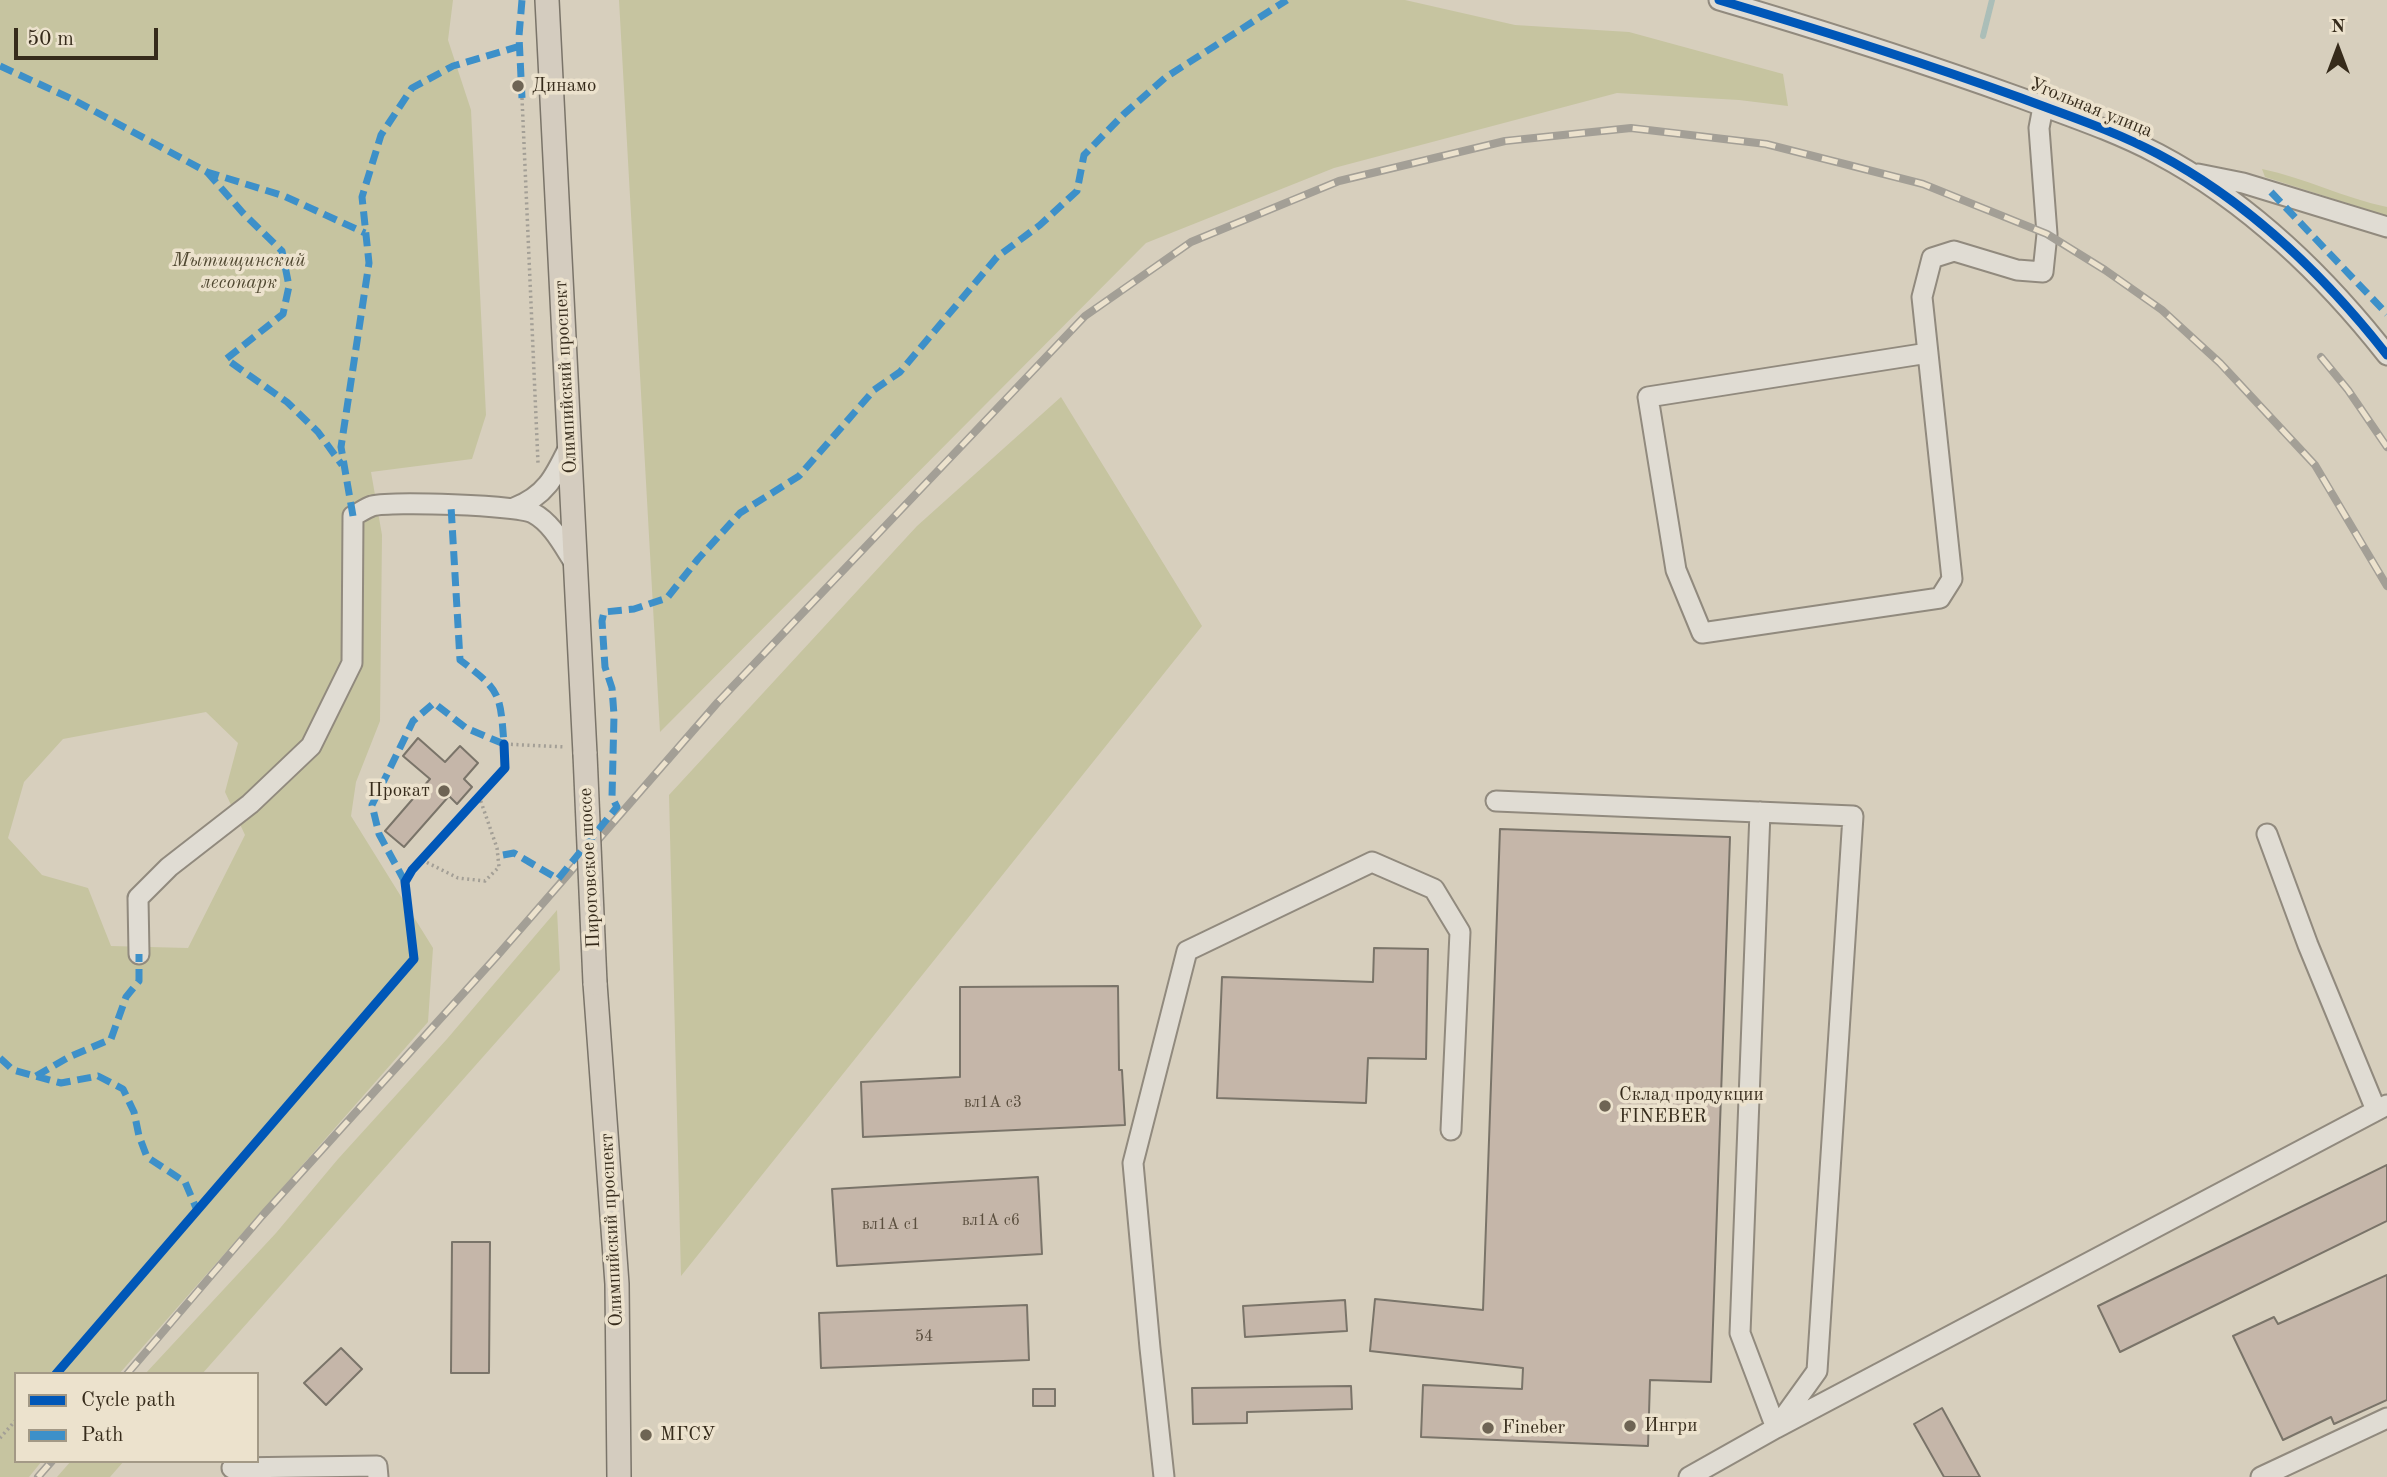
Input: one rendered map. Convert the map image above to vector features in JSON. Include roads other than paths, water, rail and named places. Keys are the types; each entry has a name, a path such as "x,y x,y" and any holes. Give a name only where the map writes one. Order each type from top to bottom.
{"main road":[{"name":"Олимпийский проспект","path":"547,0 574,562 575,755"},
{"name":"Пироговское шоссе","path":"575,755 595,983"},
{"name":"Олимпийский проспект","path":"595,983 617,1284 619,1477"}],"street":[{"name":"Угольная улица","path":"1719,0 1815,28 2043,107 2157,153 2238,206 2273,234 2330,288 2387,355"},
{"path":"1928,353 1648,397 1676,570 1702,633 1940,598 1952,579 1928,353 1922,297 1932,258 1954,251 2017,271 2043,272 2047,234 2039,128 2043,107"},
{"path":"2190,173 2243,183 2387,227"},
{"path":"514,508 530,502 547,486 569,446"},
{"path":"139,954 138,898 169,867 250,804 311,746 352,663 353,516 373,506 410,503 514,508 532,512 546,522 574,562"},
{"path":"1496,801 1853,816 1817,1371 1776,1429"},
{"path":"1760,812 1740,1333 1776,1429"},
{"path":"1689,1477 2381,1108 2308,945 2267,834"},
{"path":"1164,1477 1133,1163 1187,951 1371,862 1434,890 1460,932 1451,1130"},
{"path":"2261,1477 2387,1418"},
{"path":"232,1468 377,1466 378,1477"}],"waterway":[{"path":"1983,36 1992,0"}],"railway":[{"path":"129,1372 262,1216 497,956 718,702 1085,316 1191,242 1339,181 1505,141 1631,128 1766,144 1923,184 2047,234 2162,310 2220,363 2315,465 2387,586"},
{"path":"2321,357 2348,390 2387,447"},
{"path":"38,1477 50,1463"}],"place":[{"name":"Динамо","path":"518,86"},
{"name":"Прокат","path":"444,791"},
{"name":"Склад продукции FINEBER","path":"1605,1106"},
{"name":"Ингри","path":"1630,1426"},
{"name":"Fineber","path":"1488,1428"},
{"name":"МГСУ","path":"646,1435"}],"park label":[{"name":"Мытищинский лесопарк","path":"239,272"}]}
